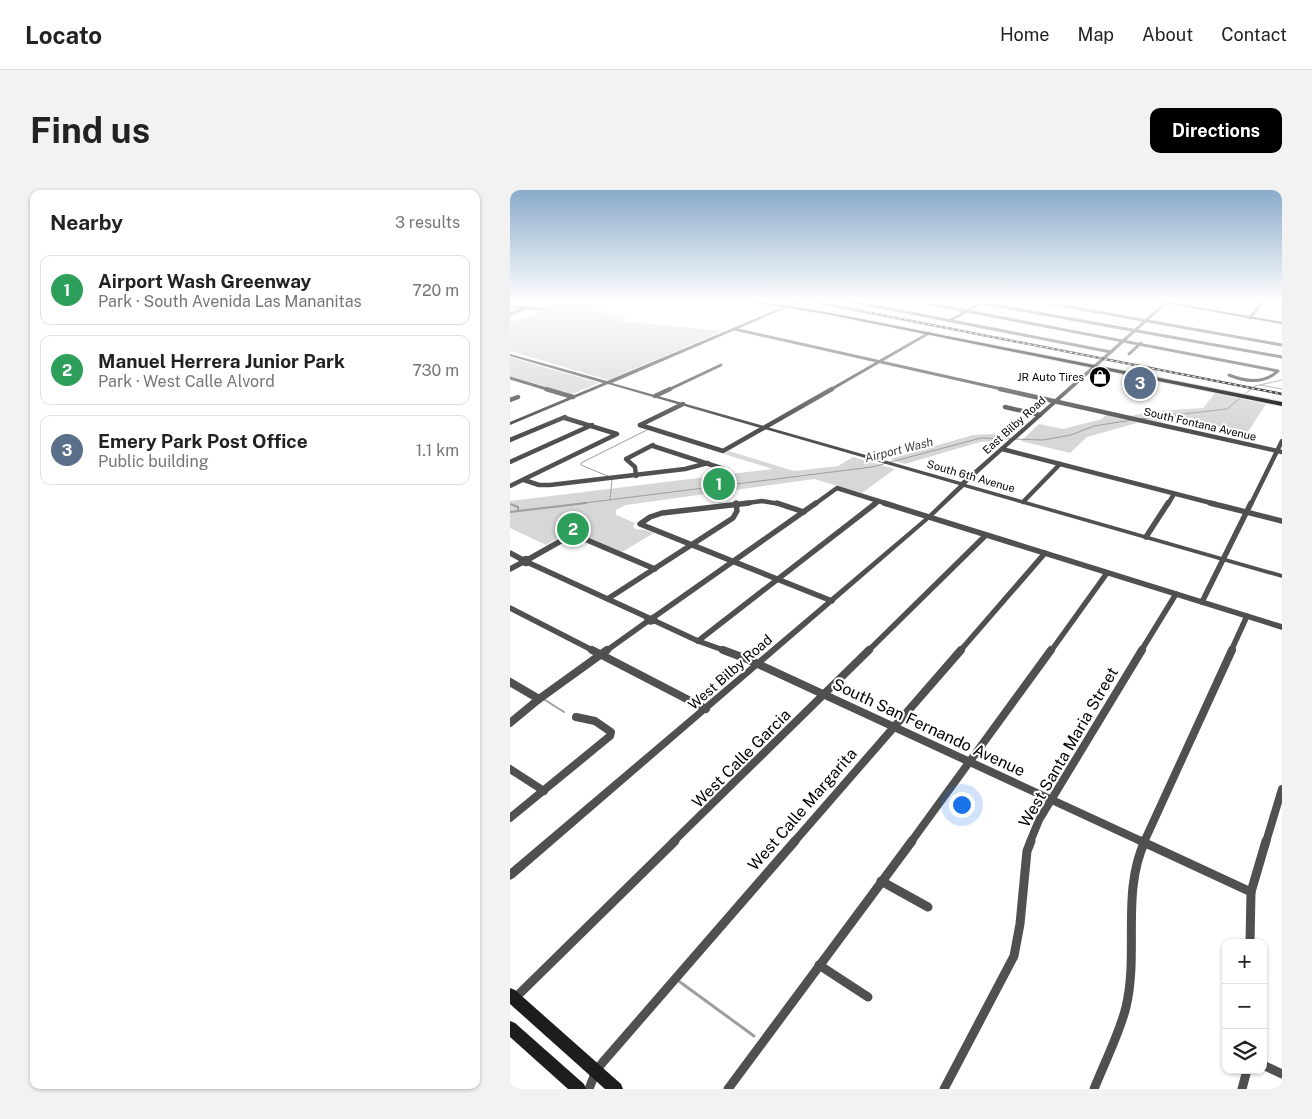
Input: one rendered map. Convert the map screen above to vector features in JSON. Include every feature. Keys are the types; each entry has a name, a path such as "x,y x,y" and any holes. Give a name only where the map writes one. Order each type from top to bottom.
{"main road":[{"path":"979,343 1282,404"},
{"path":"512,997 616,1089"},
{"path":"510,1028 579,1089"}],"street":[{"path":"510,424 701,343"},
{"name":"South Fontana Avenue","path":"796,343 1280,451"},
{"path":"683,404 640,425 723,451 913,343"},
{"path":"1064,343 1111,352"},
{"name":"East Bilby Road","path":"963,484 1121,343"},
{"path":"1136,343 1278,371 1272,377 1254,381 1229,375"},
{"path":"1203,343 1282,357"},
{"path":"1129,354 1140,344"},
{"name":"South 6th Avenue","path":"510,355 1282,576"},
{"path":"655,396 721,365"},
{"path":"510,378 573,397"},
{"path":"510,394 514,398"},
{"path":"1005,407 1040,415"},
{"path":"510,440 565,418 592,425 617,435 510,486"},
{"path":"510,462 592,425"},
{"path":"1202,602 1246,512 1280,451 1282,441"},
{"path":"636,476 635,467 625,459 653,446 724,469"},
{"path":"1002,449 1282,521"},
{"path":"524,480 550,486 700,467 708,463"},
{"path":"1023,502 1060,464"},
{"name":"West Bilby Road","path":"510,875 832,601 929,517 963,484"},
{"path":"510,723 539,699 837,488 1282,627"},
{"path":"1146,537 1174,494"},
{"path":"804,512 768,500 662,513 650,517 640,525 832,601"},
{"path":"698,641 878,501"},
{"path":"609,598 733,518 737,511 736,503"},
{"path":"510,569 572,535 655,568"},
{"name":"West Calle Garcia","path":"512,997 824,695 986,535"},
{"name":"South San Fernando Avenue","path":"510,553 698,641 758,664 1251,892"},
{"name":"West Calle Margarita","path":"589,1089 596,1071 1045,553"},
{"path":"728,1089 970,763 1108,573"},
{"name":"West Santa Maria Street","path":"944,1089 1014,956 1020,924 1027,851 1039,820 1176,594"},
{"path":"510,608 706,709"},
{"path":"1094,1089 1126,1007 1130,971 1135,870 1143,843 1247,616"},
{"path":"510,682 539,699"},
{"path":"510,818 613,733 589,718 576,718"},
{"path":"510,769 544,790"},
{"path":"1250,939 1251,892 1282,790"},
{"path":"881,881 928,907"},
{"path":"819,965 868,998"},
{"path":"1267,1067 1282,1074"},
{"path":"1242,1089 1246,1074"}],"shaded area":[{"path":"510,343 695,343 608,380 510,351"},
{"path":"510,357 599,383 572,394 510,376"},
{"path":"1215,393 1266,404 1247,433 1178,417 1164,419 1161,422 1129,416 1157,411 1203,408"},
{"path":"1106,415 1140,422 1087,437 1070,453 1021,441 1039,424 1063,429 1102,419"},
{"path":"1011,433 1001,441 980,442 905,464 890,459 973,435"},
{"path":"729,451 794,471 838,466 853,457 895,469 862,493 814,479 626,505 616,510 616,515 635,523 633,526 635,529 654,533 622,552 583,535 579,531 566,533 546,545 510,528 510,501 773,469 724,454"}],"waterway":[{"name":"Airport Wash","path":"1139,419 1227,409 1255,386 1282,380"},
{"path":"1260,385 1282,389"},
{"name":"Airport Wash","path":"610,500 872,467 981,438 1043,440 1071,435 1094,426 1132,420"},
{"path":"610,477 581,465 581,463 647,430"},
{"path":"610,500 612,480"},
{"name":"Airport Wash","path":"576,504 610,500"},
{"name":"Airport Wash","path":"510,512 586,503"},
{"path":"510,504 518,507 518,511"},
{"path":"545,700 564,712"},
{"path":"680,982 754,1036"}],"railway":[{"path":"1023,343 1282,394"}],"place":[{"name":"JR Auto Tires","path":"1100,377"},
{"name":"Emery Park Post Office","path":"1140,383"},
{"name":"Airport Wash Greenway","path":"719,484"},
{"name":"Manuel Herrera Junior Park","path":"573,529"}]}
